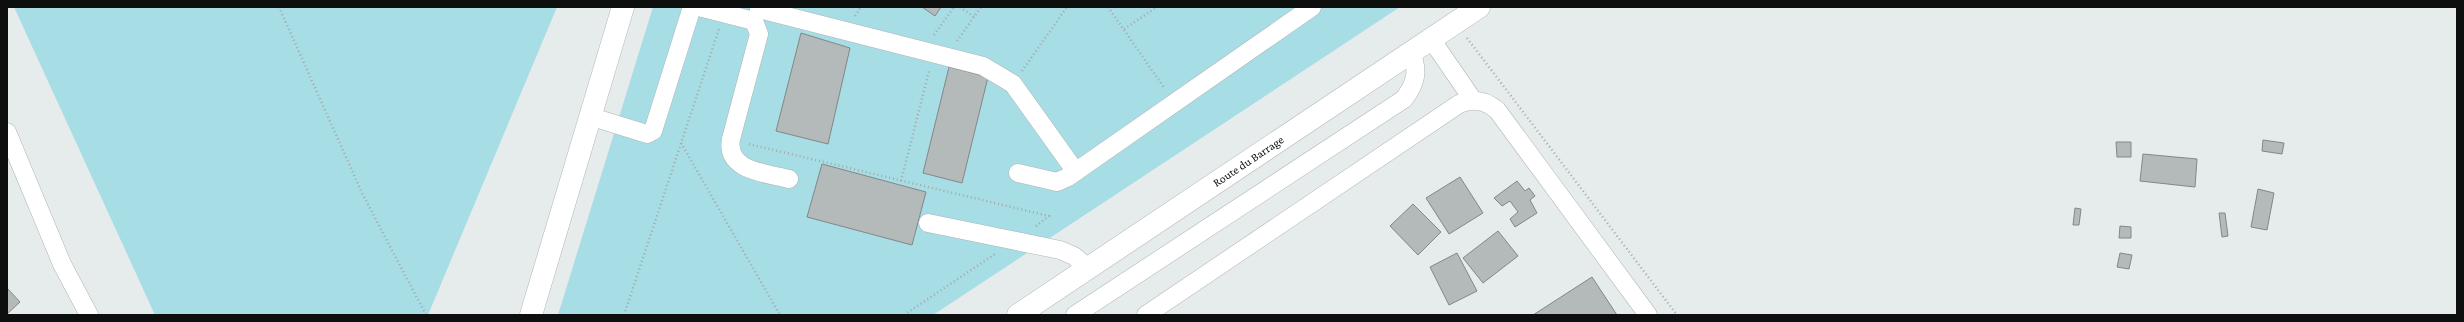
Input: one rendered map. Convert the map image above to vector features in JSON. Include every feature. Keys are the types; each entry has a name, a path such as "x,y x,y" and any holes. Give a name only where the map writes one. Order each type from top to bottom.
{"main road":[{"path":"530,315 623,7"},
{"name":"Route du Barrage","path":"1018,315 1479,7"}],"street":[{"path":"589,116 647,134 653,131 692,7"},
{"path":"699,7 754,21 759,29 731,139 732,156 746,168 789,179"},
{"path":"760,7 759,9 983,66 1013,84 1076,172"},
{"path":"1018,173 1057,182 1076,172 1312,7"},
{"path":"1431,39 1473,100"},
{"path":"1075,315 1404,99 1413,87 1416,75 1416,62 1411,52"},
{"path":"1146,315 1459,104 1473,100 1486,103 1497,110 1648,315"},
{"path":"7,132 62,264 89,315"},
{"path":"928,223 1060,250 1074,256 1089,269"}],"path":[{"path":"279,7 362,194 426,315"},
{"path":"901,180 934,53 954,7"},
{"path":"960,7 974,17"},
{"path":"934,53 974,17 981,7"},
{"path":"1013,84 1068,7"},
{"path":"1108,7 1175,102"},
{"path":"1124,29 1157,7"},
{"path":"624,315 724,14"},
{"path":"1456,22 1677,315"},
{"path":"681,143 780,315"}],"shaded area":[{"path":"14,7 557,7 428,315 155,315"},
{"path":"653,7 1400,7 933,315 558,315"}],"building":[{"path":"922,7 941,7 935,16"},
{"path":"801,33 850,48 828,144 776,131"},
{"path":"949,67 988,77 962,183 923,173"},
{"path":"2263,140 2284,143 2282,154 2262,151"},
{"path":"2116,142 2131,142 2131,157 2117,157"},
{"path":"2143,154 2197,159 2195,187 2140,181"},
{"path":"822,164 926,192 912,245 807,217"},
{"path":"1460,177 1483,213 1449,234 1426,198"},
{"path":"1517,181 1525,191 1529,188 1535,196 1530,200 1537,213 1515,227 1510,219 1518,212 1510,201 1502,206 1494,198"},
{"path":"2258,189 2274,193 2267,230 2251,227"},
{"path":"1413,204 1441,232 1418,255 1390,226"},
{"path":"2075,208 2081,209 2079,225 2073,225"},
{"path":"2219,213 2225,213 2228,236 2222,237"},
{"path":"2120,226 2131,227 2131,238 2119,238"},
{"path":"1498,231 1518,256 1483,283 1463,258"},
{"path":"1457,253 1477,291 1449,305 1430,267"},
{"path":"2120,253 2132,255 2129,269 2117,267"},
{"path":"1592,277 1617,315 1533,315"},
{"path":"7,288 20,302 7,314"}]}
